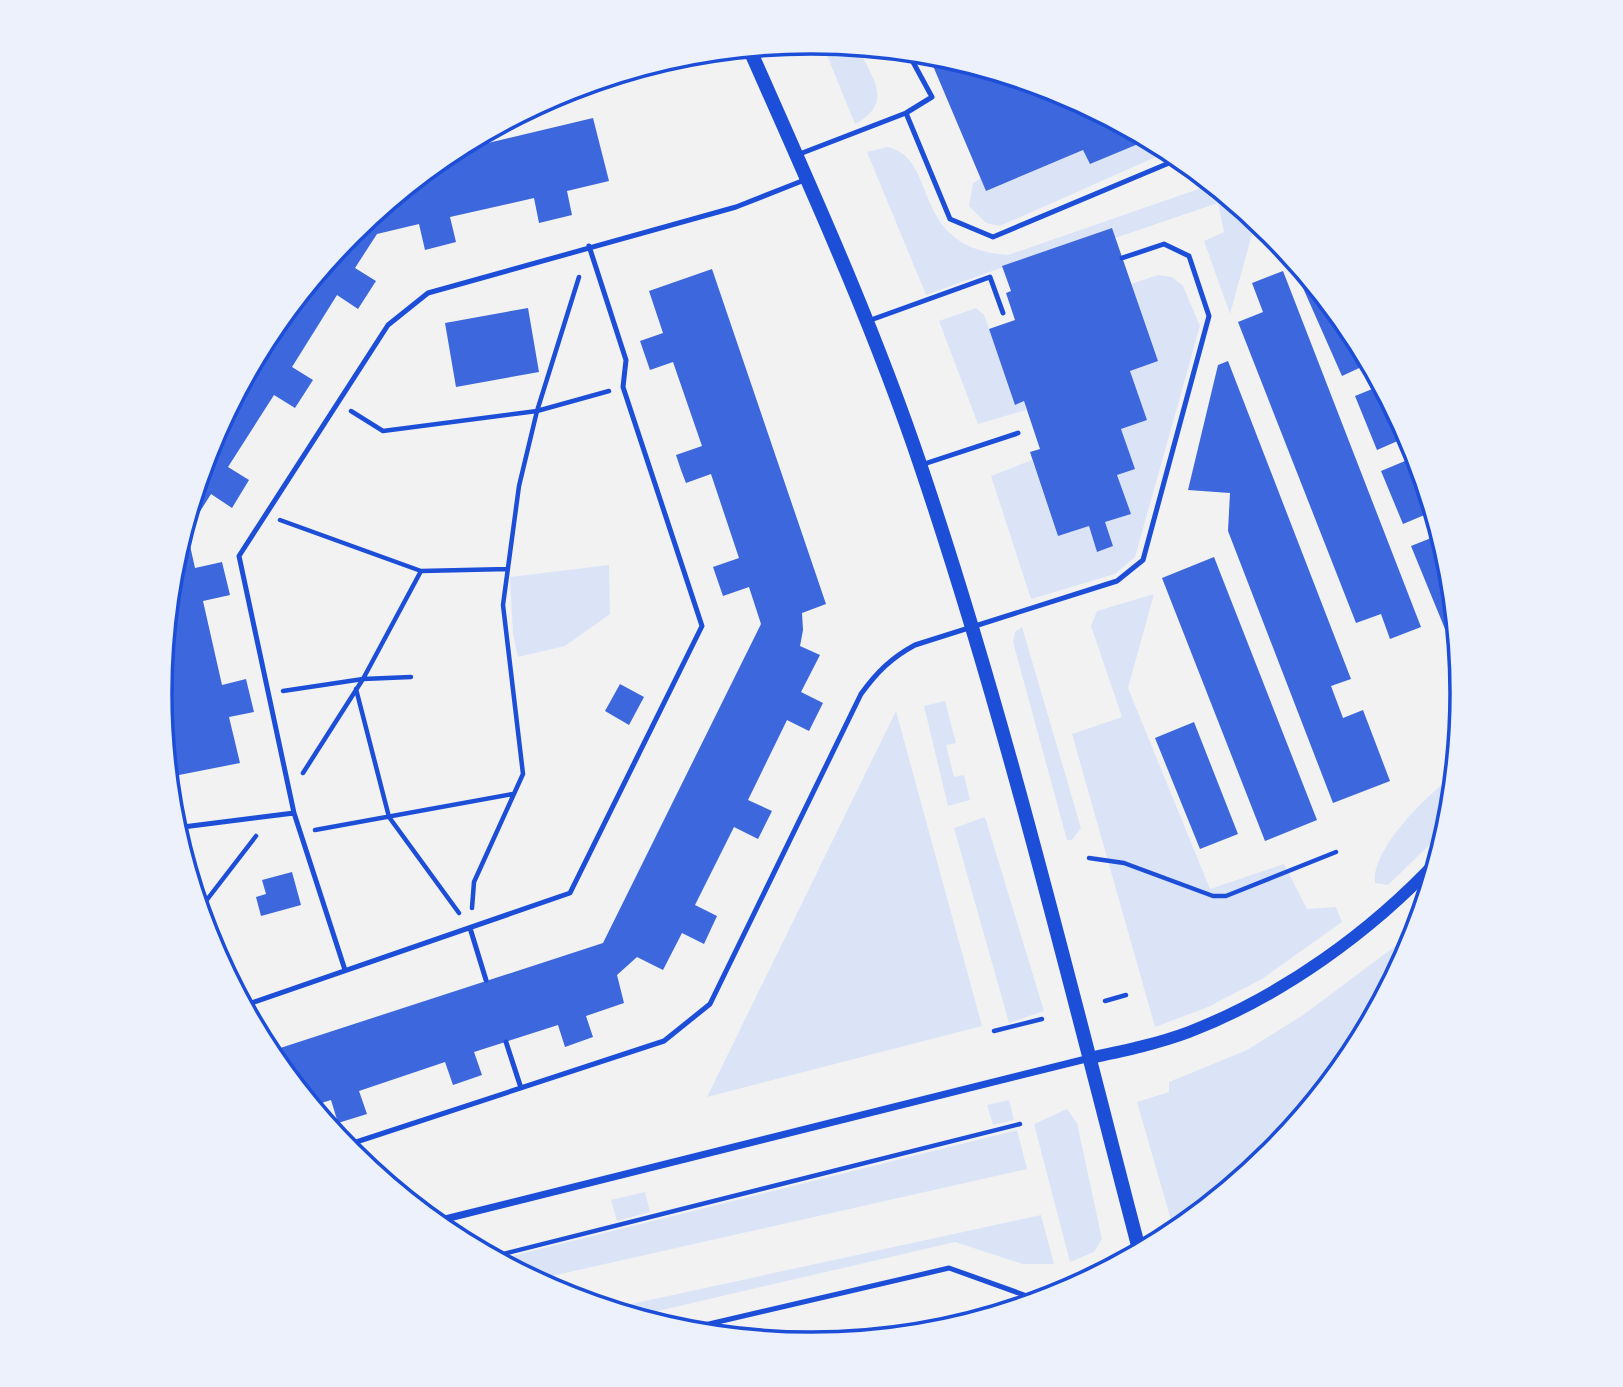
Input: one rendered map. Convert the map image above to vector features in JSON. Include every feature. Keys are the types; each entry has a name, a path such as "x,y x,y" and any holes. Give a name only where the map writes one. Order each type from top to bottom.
{"main road":[{"path":"753,58 867,321 920,465 972,626 1137,1243"}],"street":[{"path":"447,1219 1188,1032 1248,1006 1314,965 1422,882"}],"lane":[{"path":"797,155 906,113 932,97 914,63"},
{"path":"906,113 950,219 993,237 1169,163"},
{"path":"345,970 294,813 239,556 388,326 428,293 736,207 807,179"},
{"path":"356,1142 664,1041 710,1004 861,694 877,672 894,656 915,645 1118,581 1143,560 1209,316 1189,256 1164,244 1122,258"},
{"path":"252,1003 570,893 702,626 623,387 626,360 589,246"},
{"path":"867,321 990,277 1003,313"},
{"path":"920,465 1018,433"},
{"path":"187,827 294,813"},
{"path":"470,928 486,980"},
{"path":"506,1042 521,1088"},
{"path":"710,1324 949,1268 1026,1296"}],"path":[{"path":"470,928 474,882 523,774 503,605 519,486 537,411 589,246"},
{"path":"338,403 383,431 537,411 623,387"},
{"path":"266,515 421,571 508,569"},
{"path":"290,793 363,679 421,571"},
{"path":"268,693 363,679 411,677"},
{"path":"356,689 389,817 470,928"},
{"path":"300,833 514,794"},
{"path":"207,901 272,816"},
{"path":"1089,858 1124,863 1213,896 1226,896 1336,852"},
{"path":"1105,1001 1126,995"},
{"path":"994,1031 1042,1019"},
{"path":"504,1254 1020,1124"}],"shaded area":[{"path":"827,55 863,57 874,80 877,98 874,107 855,124"},
{"path":"1138,144 1158,156 1000,226 986,223 969,206 973,183 981,178 986,191 1083,150 1090,164"},
{"path":"887,147 904,155 914,168 940,221 954,237 976,249 1008,255 1203,188 1253,231 1230,314 1204,241 1224,232 1218,203 1115,238 1112,228 926,295 867,152"},
{"path":"1158,275 1172,277 1183,286 1200,326 1135,557 1115,574 1031,599 991,476 1032,460 1058,536 1089,526 1097,552 1113,546 1105,522 1130,514 1117,475 1134,468 1121,429 1147,420 1130,371 1157,361 1131,284"},
{"path":"976,308 984,315 1015,404 1024,401 1026,410 978,424 939,321"},
{"path":"609,565 610,614 565,646 518,657 513,634 510,577"},
{"path":"1154,594 1128,688 1210,889 1284,864 1307,909 1336,907 1342,922 1262,979 1208,1007 1155,1027 1072,734 1122,717 1091,626 1097,611"},
{"path":"1022,627 1081,828 1072,840 1067,840 1013,642 1015,632"},
{"path":"945,701 956,743 946,745 954,777 964,775 970,800 948,806 924,706"},
{"path":"896,711 982,1026 707,1097"},
{"path":"1444,783 1433,842 1388,885 1375,883 1376,869 1391,839"},
{"path":"985,817 1044,1011 1009,1023 954,828"},
{"path":"1400,943 1365,1013 1319,1083 1264,1146 1201,1201 1171,1222 1137,1102 1169,1092 1169,1082 1247,1050 1303,1015"},
{"path":"1009,1100 1014,1120 993,1125 987,1105"},
{"path":"1067,1109 1077,1123 1102,1239 1094,1252 1070,1262 1034,1124"},
{"path":"1017,1130 1027,1169 550,1276 510,1257"},
{"path":"645,1192 650,1212 617,1221 611,1200"},
{"path":"1041,1215 1054,1264 1023,1264 955,1242 652,1312 626,1305"}],"building":[{"path":"933,67 1017,88 1094,120 1138,144 1090,164 1083,150 986,191"},
{"path":"593,118 609,181 567,191 572,215 539,223 534,198 450,217 456,242 425,250 419,224 377,234 355,268 376,281 358,309 337,295 292,367 313,380 295,408 274,395 228,467 249,480 232,508 211,494 198,515 221,449 238,411 280,338 304,304 359,241 390,213 422,186 487,143"},
{"path":"1112,228 1158,361 1130,371 1147,420 1121,429 1135,469 1117,475 1131,514 1105,522 1113,546 1097,552 1089,526 1058,536 1030,452 1040,449 1024,401 1015,405 989,329 1015,320 1006,293 1011,291 1002,266"},
{"path":"712,269 826,604 802,613 800,646 820,655 801,692 823,703 809,731 787,720 748,800 772,811 758,839 734,827 695,905 717,916 704,944 682,933 663,970 637,957 617,975 624,1003 586,1016 593,1037 565,1047 558,1025 474,1052 482,1075 453,1085 445,1062 359,1091 367,1114 338,1123 331,1100 321,1103 280,1048 603,943 761,624 749,587 723,596 713,567 739,558 711,474 686,483 681,470 676,455 702,446 673,362 650,370 640,341 663,333 649,291"},
{"path":"1283,271 1421,627 1390,639 1381,614 1356,623 1238,322 1263,312 1252,283"},
{"path":"1300,282 1319,304 1361,367 1342,376"},
{"path":"528,308 539,372 456,387 445,323"},
{"path":"1228,361 1351,679 1331,686 1343,718 1363,710 1390,781 1333,803 1228,531 1230,493 1188,490 1218,365"},
{"path":"1373,389 1398,441 1377,450 1355,396"},
{"path":"1406,460 1425,515 1403,524 1381,471"},
{"path":"1431,538 1447,628 1445,629 1411,546"},
{"path":"190,546 195,568 222,562 230,595 203,601 222,685 246,679 254,712 229,717 240,763 178,775 172,694 174,652 178,610"},
{"path":"1214,557 1317,820 1265,841 1162,578"},
{"path":"620,684 644,697 629,725 605,711"},
{"path":"1194,722 1238,834 1200,849 1155,738"},
{"path":"292,872 301,905 261,916 256,897 266,894 262,880"}]}
